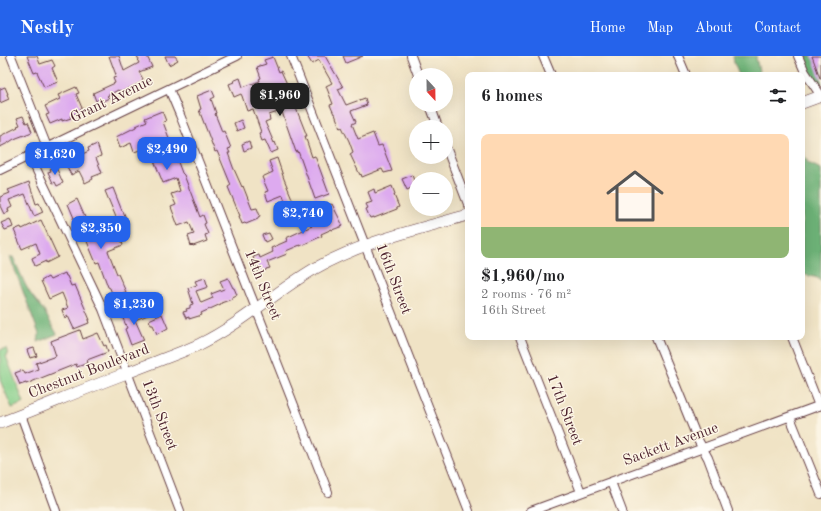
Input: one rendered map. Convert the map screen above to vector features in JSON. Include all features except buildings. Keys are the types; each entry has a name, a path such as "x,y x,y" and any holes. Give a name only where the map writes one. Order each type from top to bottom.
{"street":[{"path":"11,56 47,147"},
{"name":"Grant Avenue","path":"0,170 237,56"},
{"name":"16th Street","path":"291,56 469,511"},
{"path":"411,56 415,68"},
{"path":"544,56 550,72"},
{"path":"678,56 685,72"},
{"path":"798,56 805,72 821,96 805,102"},
{"name":"14th Street","path":"169,89 180,113 328,492"},
{"name":"13th Street","path":"30,156 102,310 180,511"},
{"path":"453,164 465,196"},
{"name":"Chestnut Boulevard","path":"0,423 127,372 163,360 200,344 236,324 290,284 314,269 365,245 465,216"},
{"name":"17th Street","path":"521,340 581,492"},
{"path":"657,340 698,440 713,470 728,511"},
{"path":"793,340 820,406"},
{"name":"Sackett Avenue","path":"531,511 820,406"},
{"path":"21,415 56,511"},
{"path":"790,417 821,494"},
{"path":"611,482 622,511"}],"green space":[{"path":"733,56 757,56 756,58 759,72 738,72"},
{"path":"802,56 814,56 821,64 821,84 819,84 809,74"},
{"path":"805,156 808,163 821,169 821,282 818,278 805,275"},
{"path":"10,257 13,257 30,293 44,311 57,334 38,342 39,334"},
{"path":"6,348 8,355 6,356 24,403 12,408 0,380 0,350"}]}
